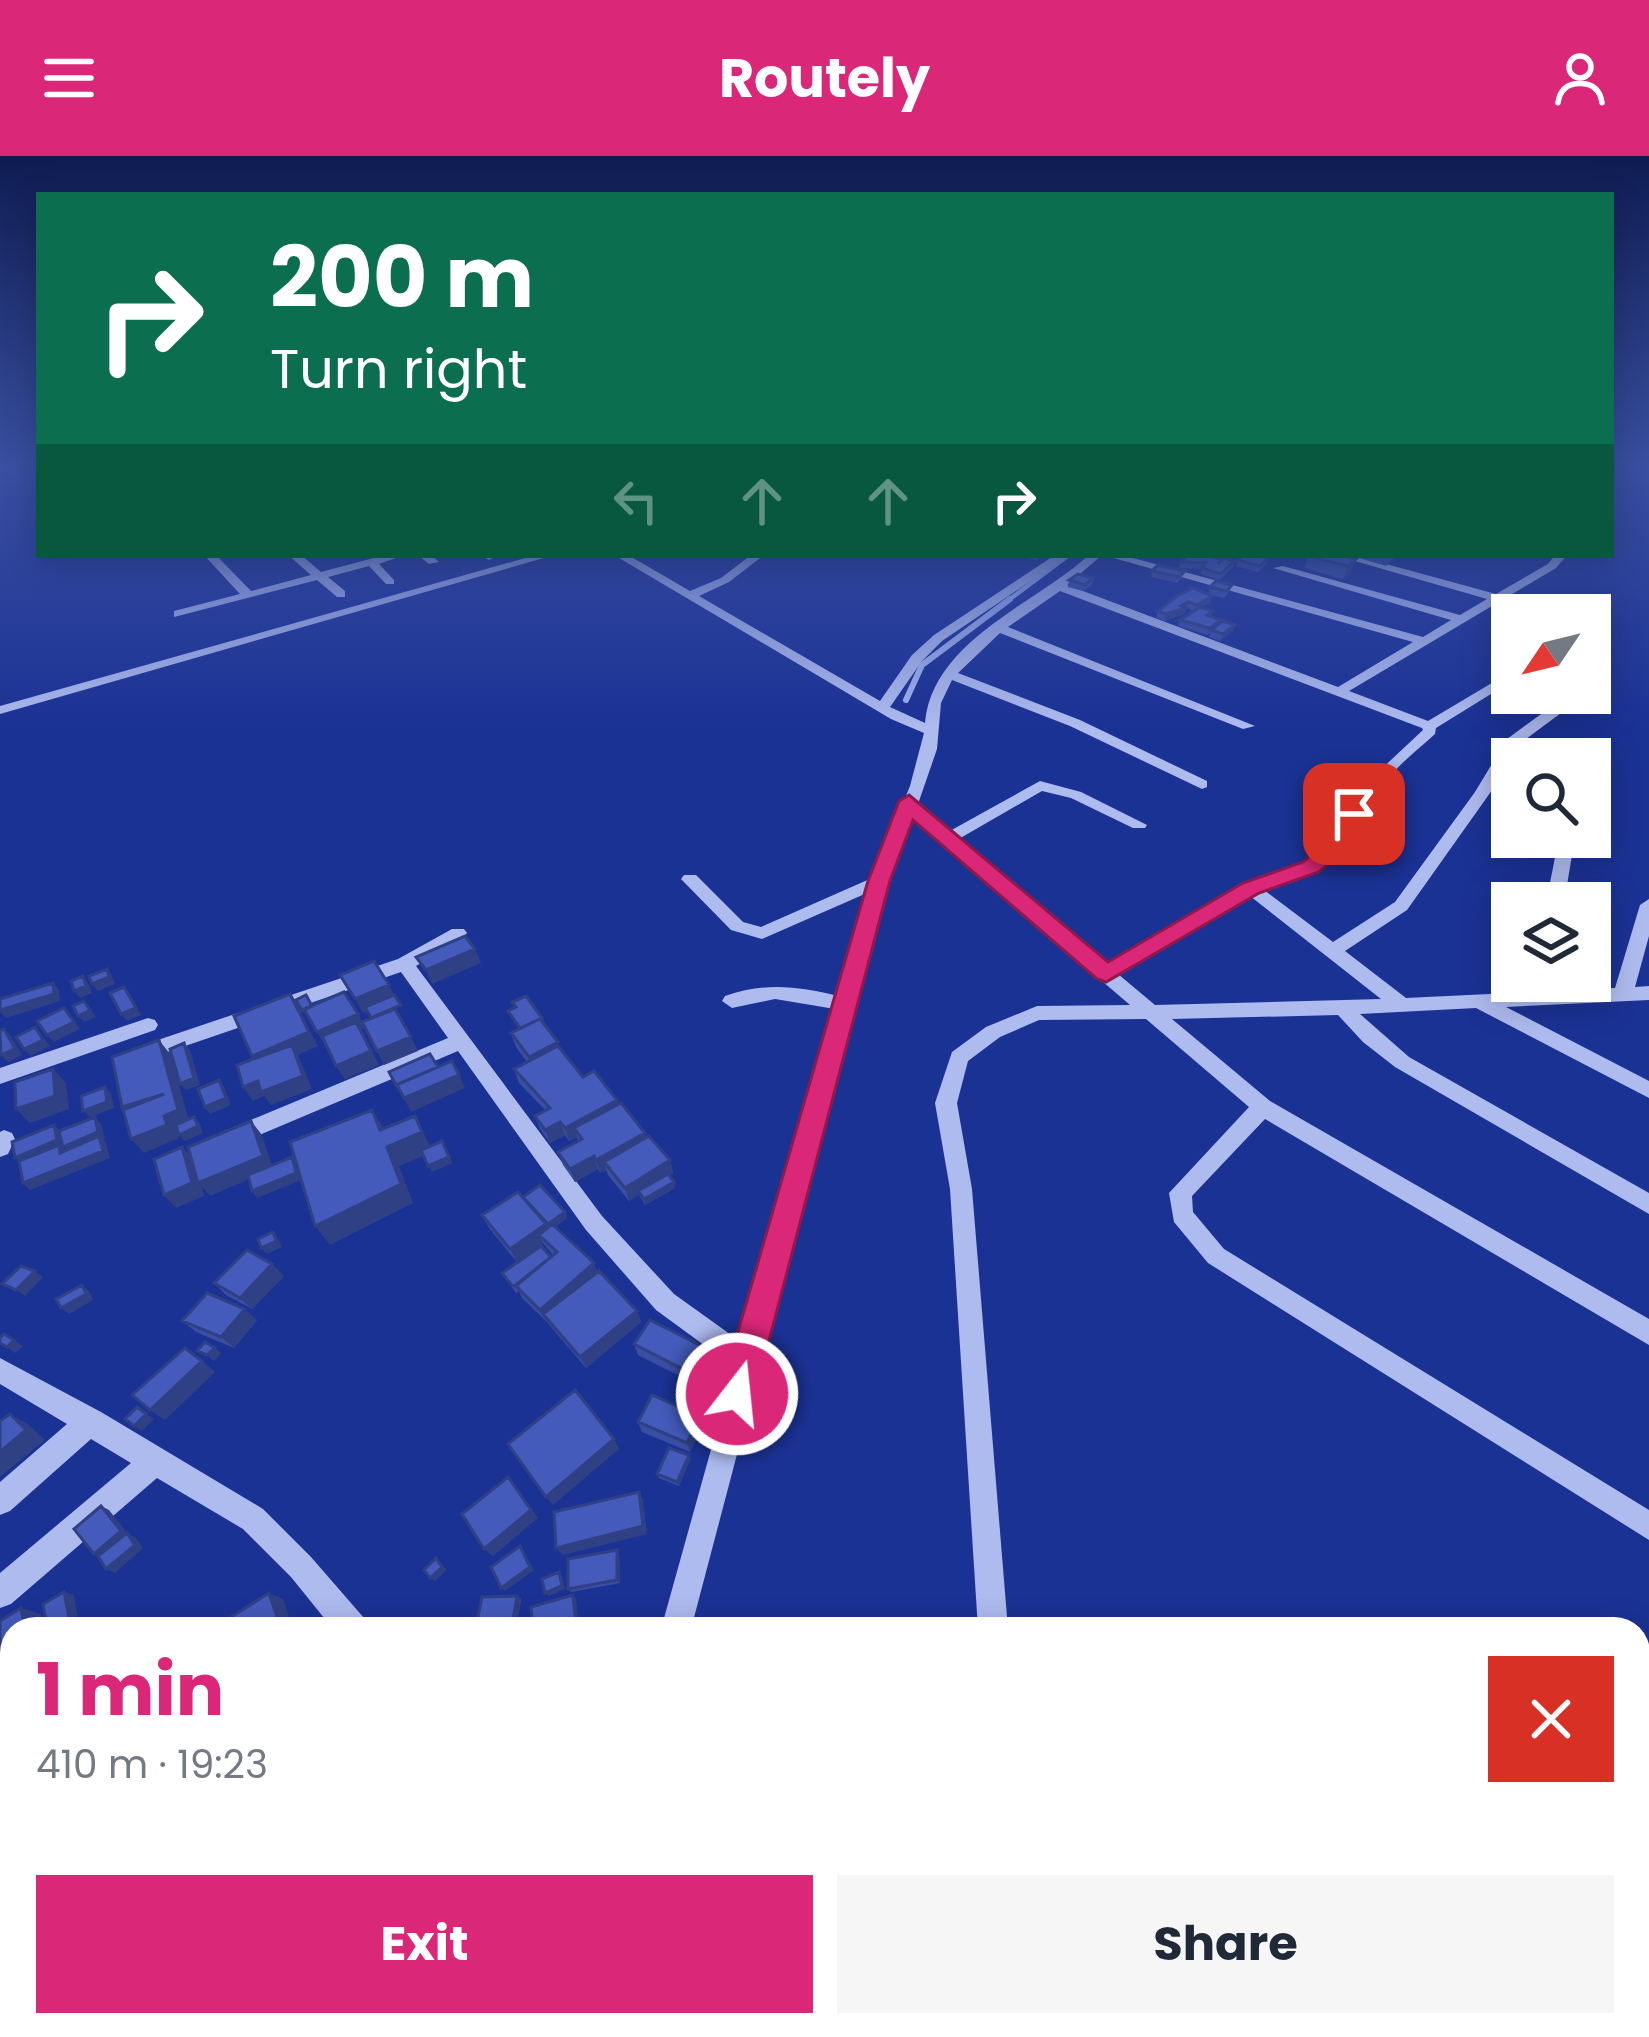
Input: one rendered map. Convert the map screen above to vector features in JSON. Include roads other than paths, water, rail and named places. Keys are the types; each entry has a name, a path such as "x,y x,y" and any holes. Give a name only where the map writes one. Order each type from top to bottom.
{"street":[{"path":"213,558 248,595"},
{"path":"298,558 341,594"},
{"path":"178,614 386,558"},
{"path":"0,710 537,558"},
{"path":"625,558 882,708 932,731"},
{"path":"688,596 725,580 754,558"},
{"path":"882,708 916,658 938,638 1058,558"},
{"path":"679,1617 879,881 924,769 932,731 929,716 949,674 1000,628 1061,587 1093,558"},
{"path":"1122,558 1423,641"},
{"path":"1165,568 1174,558"},
{"path":"1251,592 1291,558"},
{"path":"1351,558 1491,597"},
{"path":"1503,594 1559,558"},
{"path":"371,562 390,582"},
{"path":"1279,568 1460,619"},
{"path":"1061,587 1430,727"},
{"path":"1340,692 1491,601"},
{"path":"1000,628 1248,726"},
{"path":"949,674 1075,723 1202,784"},
{"path":"1106,974 1251,888 1299,875 1327,855 1379,780 1430,727 1491,688"},
{"path":"1333,951 1401,906 1482,794 1511,742 1550,714"},
{"path":"950,837 1040,786 1076,795 1139,825"},
{"path":"909,801 916,813 950,837 1263,1107 1649,1333"},
{"path":"689,880 737,926 762,933 879,881"},
{"path":"1251,888 1403,1006"},
{"path":"1623,994 1649,905"},
{"path":"153,1049 405,964 458,933"},
{"path":"405,964 595,1222 665,1302 747,1361"},
{"path":"732,1001 771,992 847,1005"},
{"path":"1611,993 1649,993"},
{"path":"992,1617 961,1189 946,1103 959,1057 1037,1013 1343,1008 1491,998"},
{"path":"1478,1001 1649,1090"},
{"path":"1343,1008 1402,1062 1649,1204"},
{"path":"2,1070 148,1025"},
{"path":"212,1146 462,1041"},
{"path":"1263,1107 1180,1193 1182,1215 1216,1256 1649,1526"},
{"path":"0,1370 253,1519 343,1617"},
{"path":"0,1502 91,1421"},
{"path":"0,1593 156,1460"}],"waterway":[{"path":"1006,602 1065,558"},
{"path":"1006,602 1010,599"},
{"path":"906,700 922,665 1006,602"}]}
